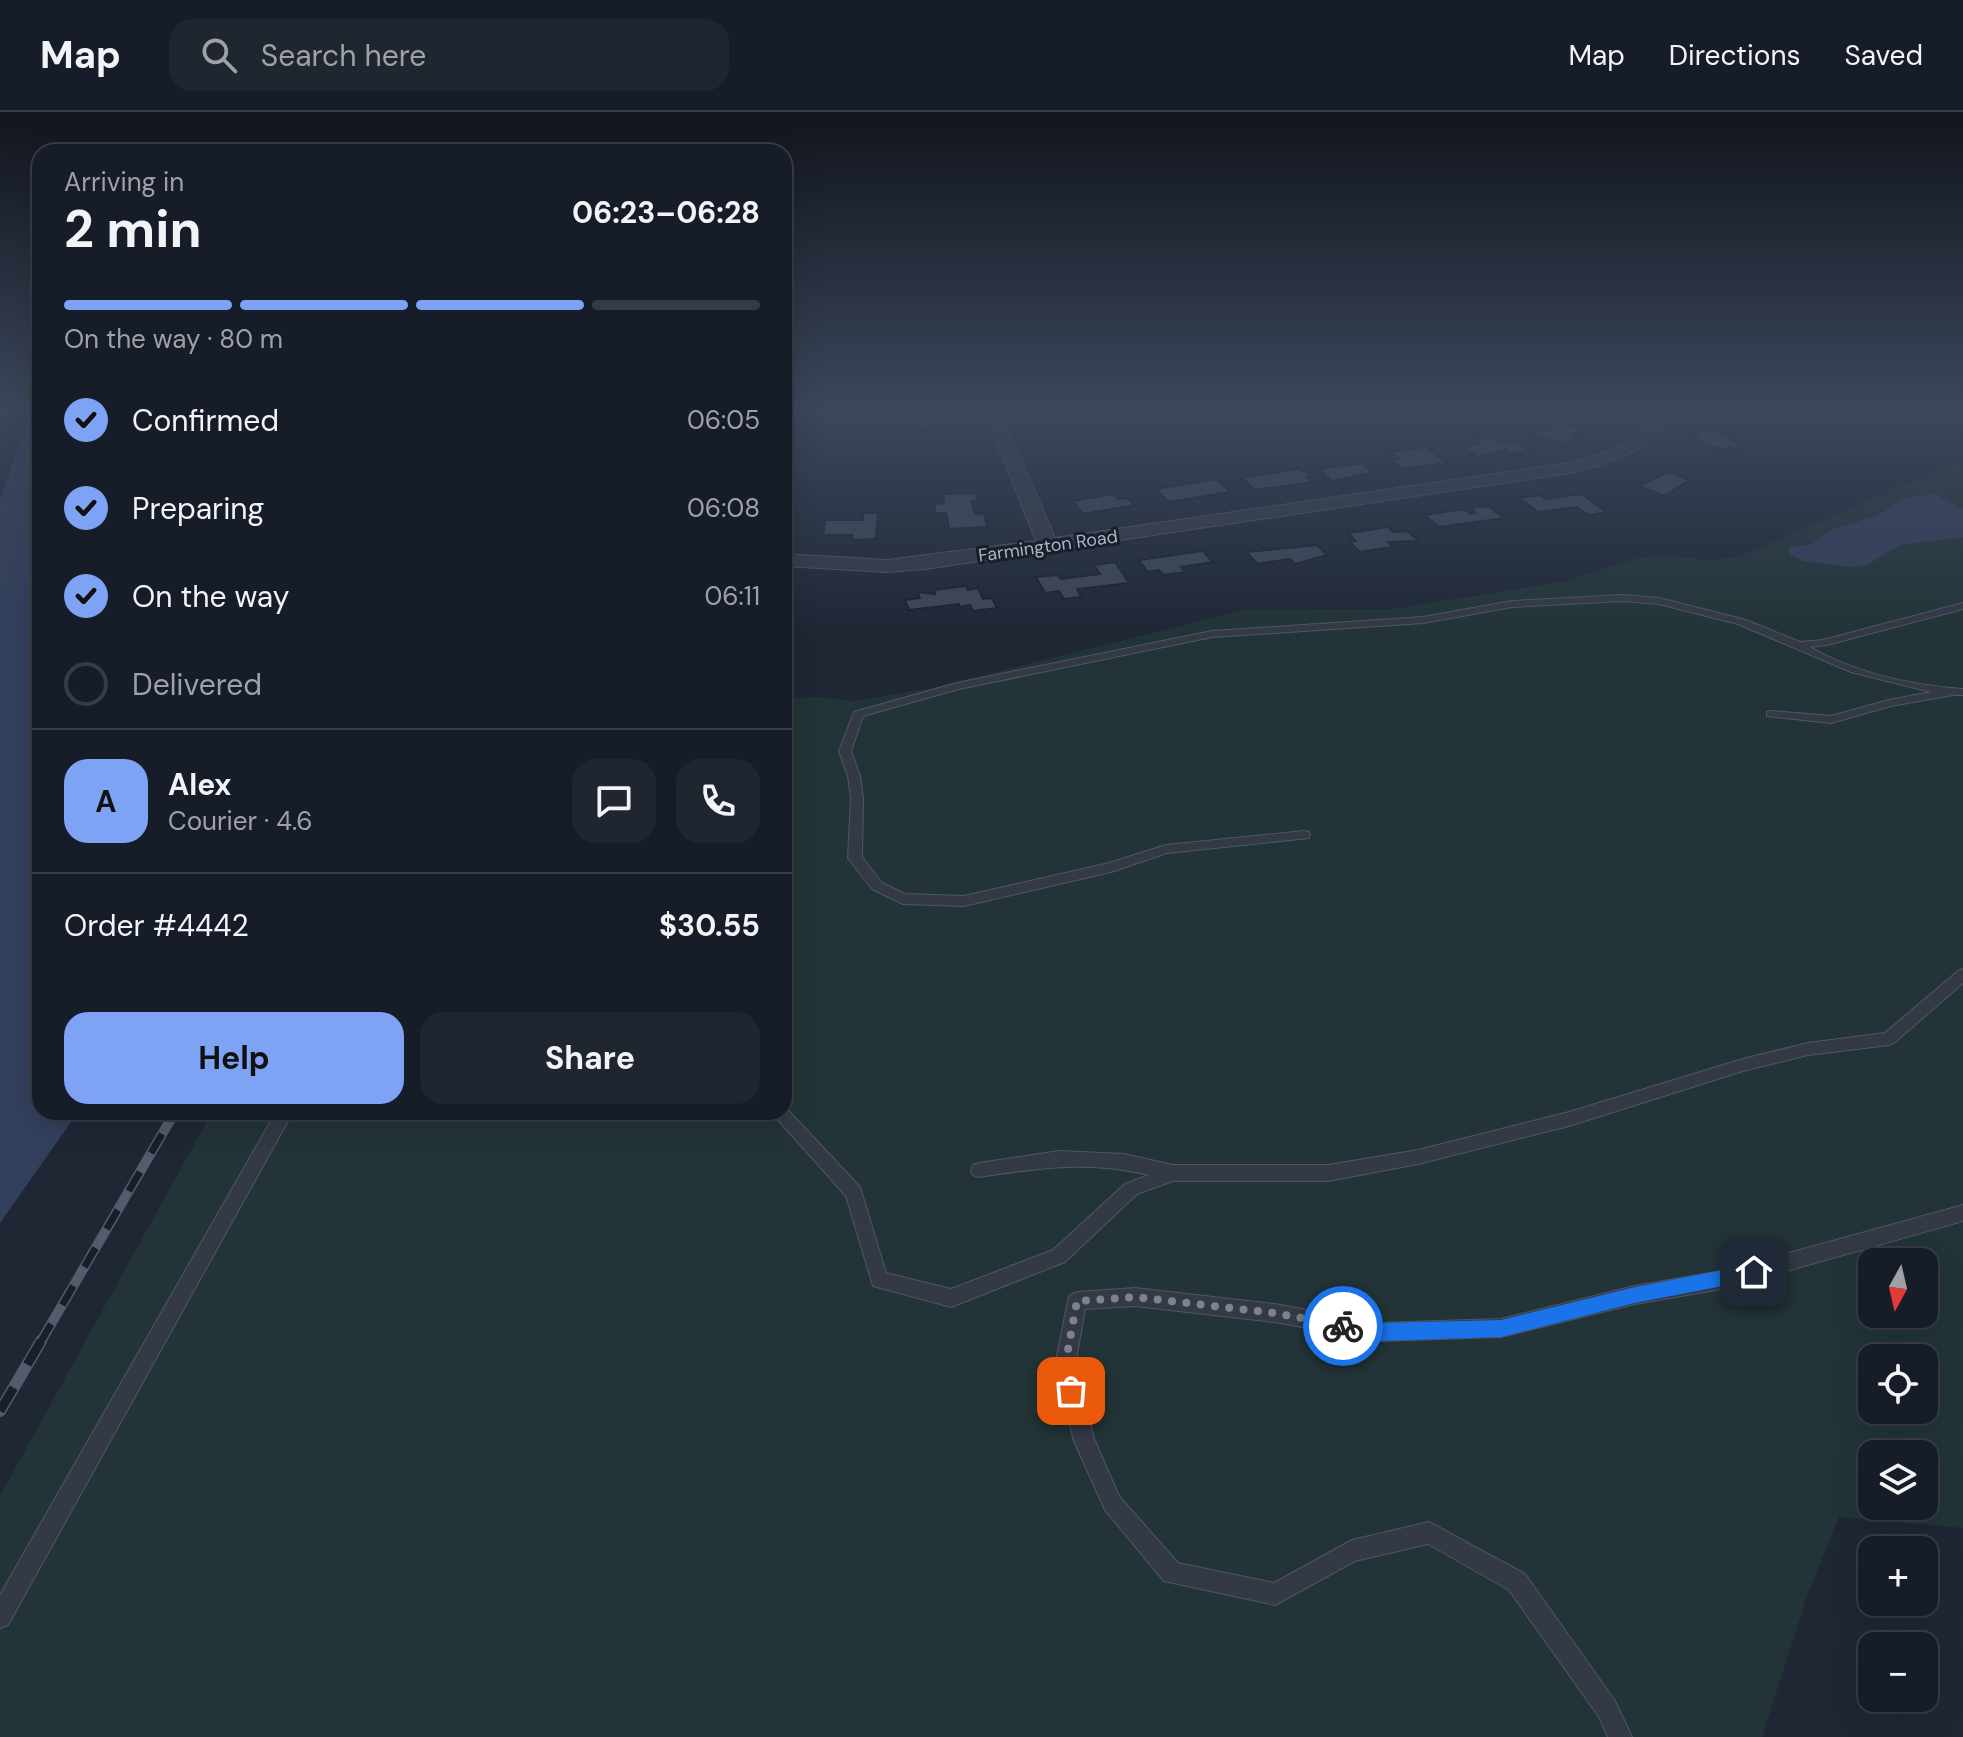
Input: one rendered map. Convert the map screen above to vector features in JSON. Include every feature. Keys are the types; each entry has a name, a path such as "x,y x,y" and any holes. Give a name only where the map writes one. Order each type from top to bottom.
{"street":[{"path":"1023,484 1049,547"},
{"name":"Farmington Road","path":"792,560 905,565 1049,547 1458,484"}],"lane":[{"path":"1304,835 1166,849 1111,867 964,901 903,899 877,886 855,858 857,798 854,776 845,751 858,714 885,705 957,686 1212,634 1368,625 1423,620 1512,604 1623,598 1659,601 1702,610 1799,645 1815,656 1956,692"},
{"path":"1799,645 1823,643 1963,606"},
{"path":"1771,714 1831,720 1889,703 1956,692"},
{"path":"979,1170 1059,1158 1124,1161 1173,1173 1328,1173 1418,1157 1569,1119 1743,1065 1808,1049 1889,1039 1963,975"},
{"path":"0,1617 280,1120"},
{"path":"786,1120 854,1192 879,1280 951,1298 1059,1256 1131,1189 1173,1173"},
{"path":"1620,1737 1607,1709 1517,1582 1429,1533 1352,1551 1275,1594 1172,1573 1112,1503 1084,1441 1065,1366 1077,1301 1135,1297 1275,1313 1377,1332 1501,1328 1635,1295 1727,1279 1963,1213"}],"shaded area":[{"path":"1908,484 1963,484 1963,1528 1873,1520 1938,1520 1938,1440 1858,1440 1858,1519 1839,1517 1808,1593 1762,1737 0,1737 0,1496 208,1120 792,1120 792,698 815,697 855,701 932,688 1245,610 1392,609 1567,581 1641,557 1674,556 1709,560 1738,557"}],"water":[{"path":"6,484 32,484 32,1120 72,1120 0,1223 0,500"},
{"path":"1933,493 1963,509 1963,537 1900,545 1867,565 1852,567 1803,561 1790,554 1788,547 1811,545 1833,529 1879,515 1901,500"}],"building":[{"path":"1187,484 1221,484 1230,492 1169,502 1156,489"},
{"path":"1248,484 1299,484 1255,490"},
{"path":"1643,484 1683,484 1665,496 1639,486"},
{"path":"976,493 978,501 972,502 975,514 984,513 987,527 949,529 946,513 935,513 934,504 944,503 943,494"},
{"path":"1113,494 1118,499 1128,498 1135,505 1083,514 1072,501"},
{"path":"1581,494 1607,512 1588,515 1577,507 1538,512 1519,498 1541,495 1546,499"},
{"path":"1488,506 1504,518 1439,527 1424,515 1464,509 1470,514 1476,513 1470,508"},
{"path":"863,513 878,513 876,539 852,540 852,535 823,535 825,520 863,520"},
{"path":"1388,527 1393,532 1407,531 1419,541 1388,542 1393,547 1360,552 1350,542 1356,541 1348,533"},
{"path":"1317,545 1327,555 1295,564 1290,559 1258,564 1246,552"},
{"path":"1203,551 1213,562 1181,567 1185,572 1164,575 1159,570 1148,572 1139,560"},
{"path":"1115,562 1129,583 1077,589 1081,597 1064,599 1059,591 1045,593 1036,577 1058,575 1061,579 1100,574 1094,565"},
{"path":"966,586 968,590 978,588 983,599 992,598 997,608 973,611 970,605 960,607 959,604 909,610 905,600 920,598 917,592 935,594 934,590"}],"railway":[{"path":"40,1343 170,1120"},
{"path":"0,1411 41,1341"}],"way so far":[{"path":"1071,1391 1065,1366 1077,1301 1135,1297 1275,1313 1343,1326"}],"route":[{"path":"1343,1326 1377,1332 1501,1328 1635,1295 1754,1272"}]}
